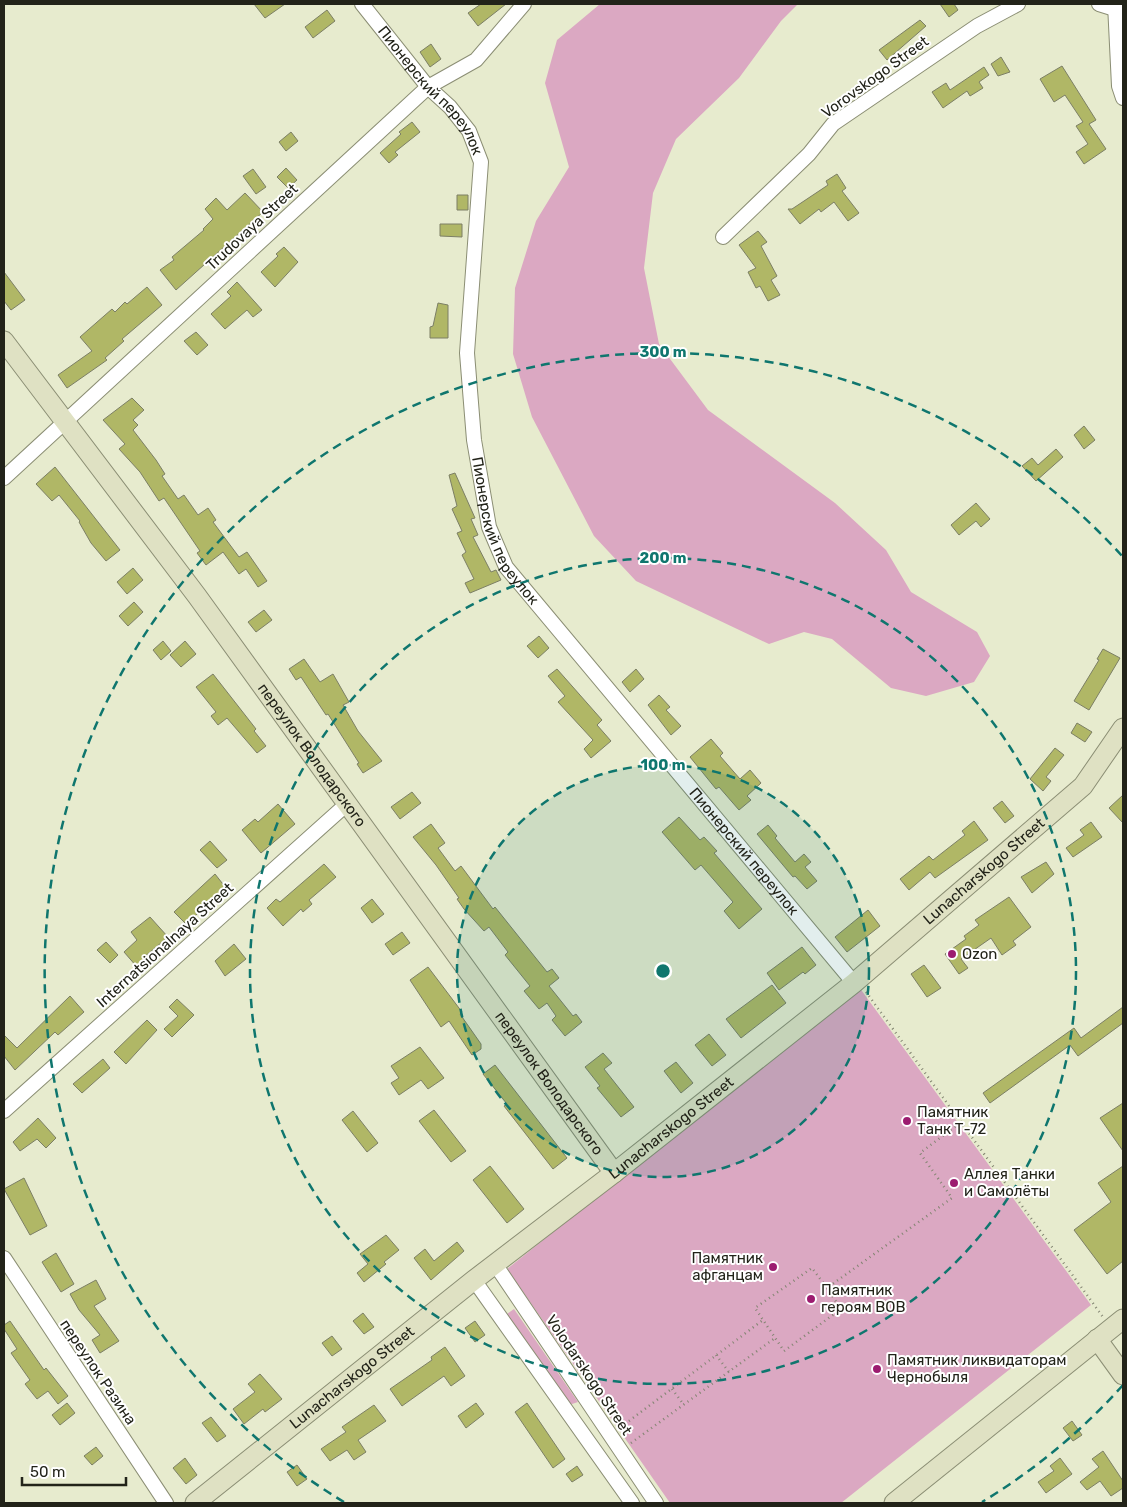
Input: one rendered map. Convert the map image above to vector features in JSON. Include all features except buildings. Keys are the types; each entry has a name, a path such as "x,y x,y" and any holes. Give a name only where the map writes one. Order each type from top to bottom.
{"street":[{"name":"Пионерский переулок","path":"362,4 428,87 450,107 469,131 481,162 468,353 474,440 489,527 506,567 855,982"},
{"name":"Trudovaya Street","path":"4,478 428,87 476,60 524,4"},
{"name":"Vorovskogo Street","path":"723,237 809,154 833,124 977,26 1018,4"},
{"path":"1099,4 1115,6 1119,86 1123,98"},
{"name":"переулок Володарского","path":"4,341 197,596 614,1173"},
{"name":"Lunacharskogo Street","path":"195,1503 474,1280 614,1173 855,982 1083,786 1123,728"},
{"name":"Internatsionalnaya Street","path":"4,1111 348,803"},
{"name":"переулок Разина","path":"4,1258 166,1503"},
{"name":"Volodarskogo Street","path":"495,1264 656,1503"},
{"path":"474,1280 632,1503"},
{"path":"894,1503 1110,1329 1123,1375"}],"path":[{"path":"855,982 961,1122 1110,1329"},
{"path":"827,1288 952,1198 920,1153 961,1122"},
{"path":"812,1268 827,1288 842,1309 784,1351 756,1308 812,1268"},
{"path":"610,1436 763,1320"},
{"path":"620,1451 775,1338"},
{"path":"716,1355 729,1372"},
{"path":"672,1389 684,1405"}],"shaded area":[{"path":"600,4 798,4 781,21 739,78 676,139 653,193 644,268 659,344 708,410 835,503 886,550 911,592 977,632 990,656 974,682 926,696 891,688 832,639 804,632 769,644 636,581 594,536 532,417 513,354 515,288 536,221 569,167 545,83 557,40"},
{"path":"859,987 1091,1305 841,1503 670,1503 507,1269"},
{"path":"514,1309 578,1402 569,1405 507,1314"}],"place":[{"name":"Ozon","path":"952,954"},
{"name":"Памятник Танк Т-72","path":"907,1121"},
{"name":"Аллея Танки и Самолёты","path":"954,1183"},
{"name":"Памятник афганцам","path":"773,1267"},
{"name":"Памятник героям ВОВ","path":"811,1299"},
{"name":"Памятник ликвидаторам Чернобыля","path":"877,1369"}]}
